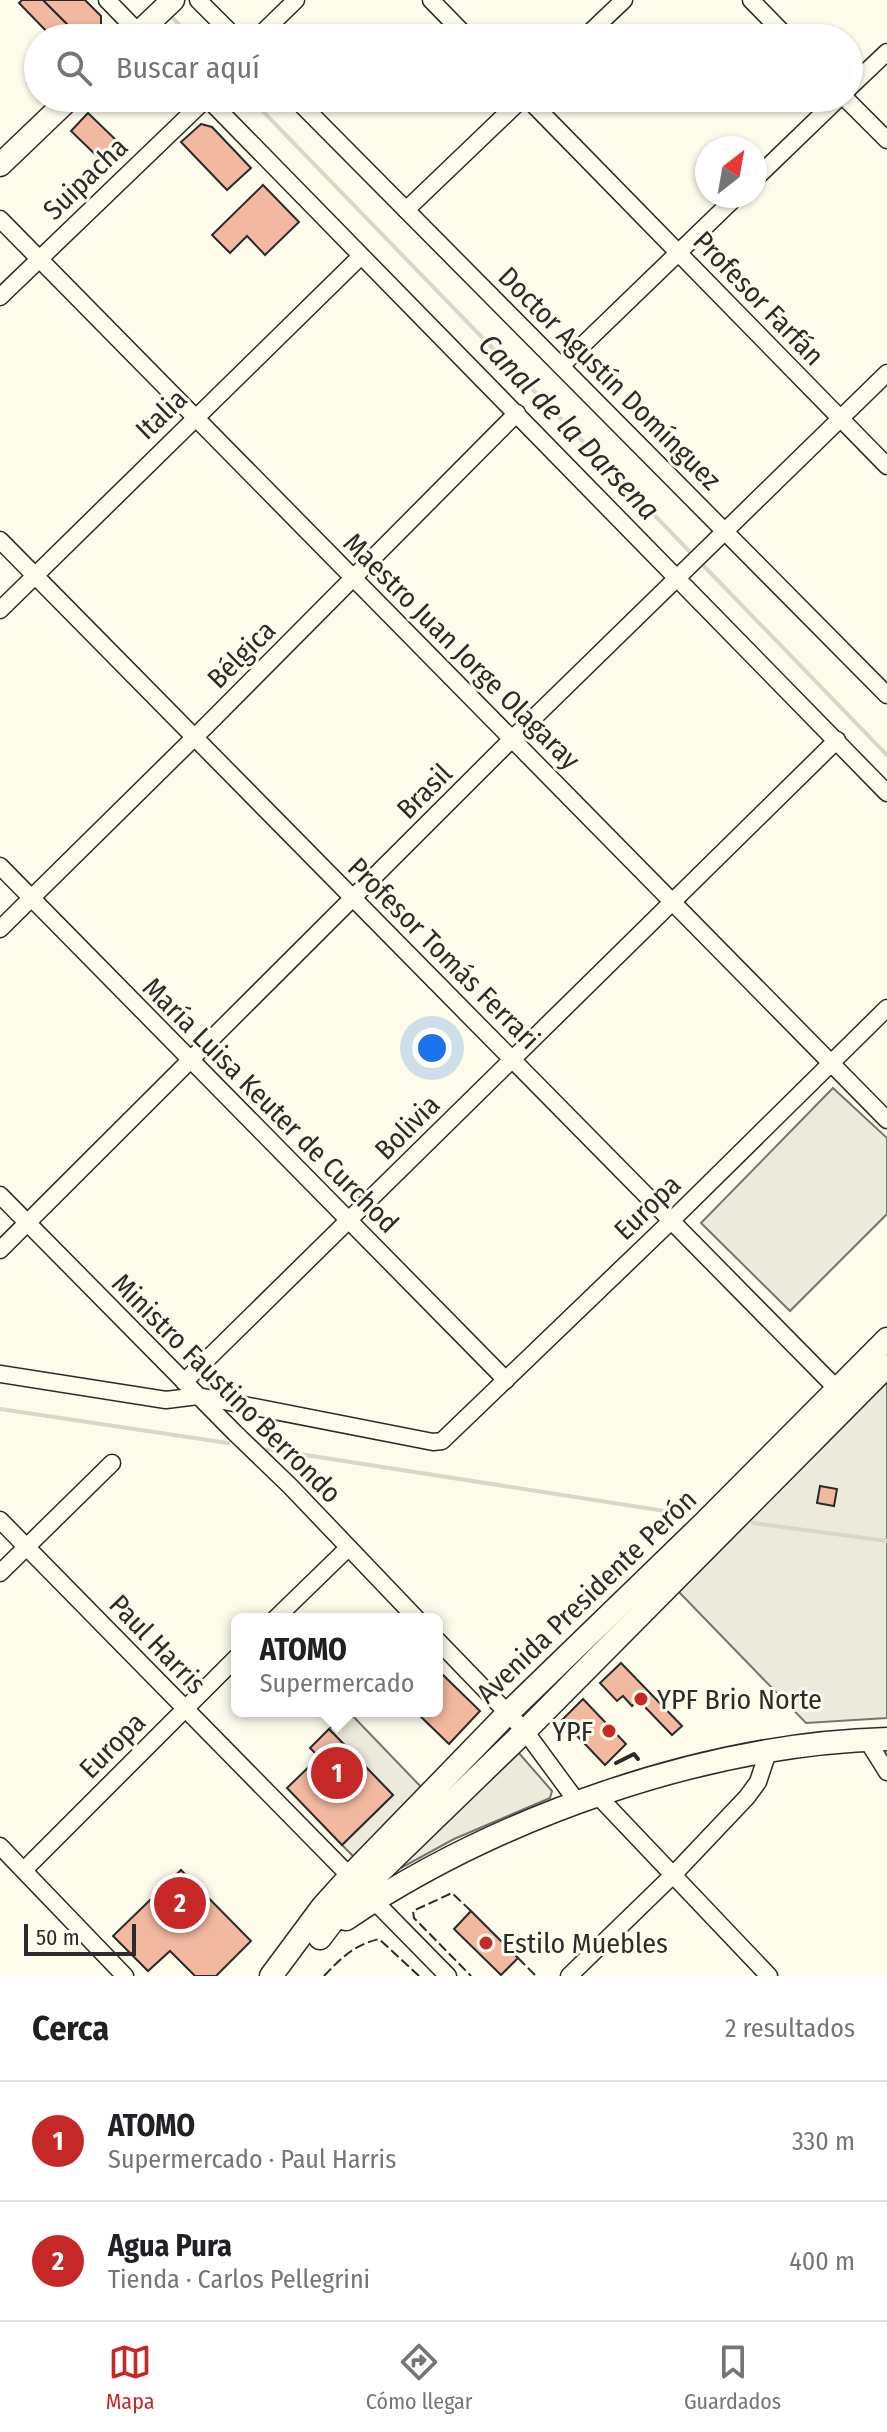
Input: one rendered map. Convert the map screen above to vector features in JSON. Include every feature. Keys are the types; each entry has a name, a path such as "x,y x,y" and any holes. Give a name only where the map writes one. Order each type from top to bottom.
{"main road":[{"path":"150,24 173,0"},
{"path":"0,165 55,112"},
{"name":"Avenida Presidente Perón","path":"272,1976 323,1906 362,1889 525,1731 664,1576 844,1396 887,1339"},
{"name":"Avenida Presidente Perón","path":"844,1396 887,1366"},
{"name":"Avenida Presidente Perón","path":"272,1976 320,1938 508,1713 664,1576"},
{"path":"362,1889 429,1868 521,1825 588,1799 700,1765 768,1752 877,1740"}],"street":[{"path":"107,0 128,24"},
{"path":"198,0 222,24"},
{"path":"271,24 296,0"},
{"path":"431,0 454,24"},
{"path":"599,24 624,0"},
{"path":"751,0 774,24"},
{"path":"863,75 887,52"},
{"name":"Suipacha","path":"0,297 192,112"},
{"path":"220,112 887,793"},
{"name":"Doctor Agustín Domínguez","path":"309,112 886,693"},
{"path":"406,210 510,112"},
{"name":"Profesor Farfán","path":"539,112 887,466"},
{"path":"767,167 824,112"},
{"path":"859,112 887,140"},
{"path":"561,366 725,208"},
{"name":"Maestro Juan Jorge Olagaray","path":"0,219 887,1120"},
{"name":"Italia","path":"0,610 360,257"},
{"name":"Brasil","path":"0,1250 512,739 887,373"},
{"name":"Bélgica","path":"0,929 517,413"},
{"name":"Profesor Tomás Ferrari","path":"0,540 844,1396"},
{"name":"Bolivia","path":"184,1382 837,740"},
{"name":"María Luisa Keuter de Curchod","path":"0,866 506,1380"},
{"name":"Europa","path":"198,1396 442,1441 887,1008"},
{"name":"Ministro Faustino Berrondo","path":"0,1195 290,1486 411,1613"},
{"path":"0,1374 166,1400 198,1396"},
{"path":"0,1573 112,1463"},
{"name":"Paul Harris","path":"0,1520 448,1976"},
{"path":"281,1613 348,1548"},
{"path":"443,1646 588,1799 674,1874 769,1976"},
{"name":"Europa","path":"24,1870 231,1663"},
{"path":"877,1740 887,1772"},
{"path":"569,1976 674,1874 747,1797 758,1782 768,1752"},
{"path":"0,1846 125,1976"}],"shaded area":[{"path":"833,1088 887,1138 887,1214 790,1311 701,1223"},
{"path":"887,1377 887,1718 806,1723 676,1589"},
{"path":"342,1717 354,1717 424,1790 354,1857 342,1845 393,1795 329,1729"},
{"path":"518,1752 552,1791 550,1798 454,1839 401,1868 399,1865"}],"building":[{"path":"22,0 43,0 67,24 39,24 19,3"},
{"path":"43,0 85,0 101,16 101,24 67,24"},
{"path":"88,113 117,141 100,159 71,131"},
{"path":"201,124 212,127 251,168 227,190 181,142"},
{"path":"263,185 299,222 265,255 247,236 230,253 212,235"},
{"path":"820,1486 837,1489 834,1506 817,1503"},
{"name":"YPF Brio Norte","path":"621,1663 682,1726 672,1735 643,1705 641,1707 636,1702 632,1706 623,1696 617,1701 600,1683"},
{"path":"443,1675 480,1711 449,1744 421,1717 443,1717"},
{"path":"583,1699 626,1744 605,1765 562,1720"},
{"path":"329,1729 393,1795 342,1845 287,1788 319,1757 310,1748"},
{"path":"181,1870 251,1941 216,1976 195,1976 170,1951 148,1971 113,1936"},
{"name":"Estilo Muebles","path":"471,1911 518,1958 501,1975 454,1929"}],"waterway":[{"name":"Canal de la Darsena","path":"168,13 179,24"},
{"name":"Canal de la Darsena","path":"264,112 694,556"},
{"name":"Canal de la Darsena","path":"700,562 887,755"},
{"path":"0,1409 228,1443"},
{"path":"267,1449 684,1514"},
{"path":"753,1523 887,1541"}],"fence":[{"path":"471,1911 452,1893 413,1911 414,1918 471,1976"},
{"path":"324,1976 348,1953 379,1939 419,1976"},
{"path":"518,1958 536,1976"}],"wall":[{"path":"616,1763 634,1754 638,1759"}],"place":[{"name":"YPF Brio Norte","path":"641,1699"},
{"name":"YPF","path":"609,1731"},
{"name":"ATOMO","path":"337,1773"},
{"name":"Agua Pura","path":"180,1903"},
{"name":"Estilo Muebles","path":"486,1943"}]}
